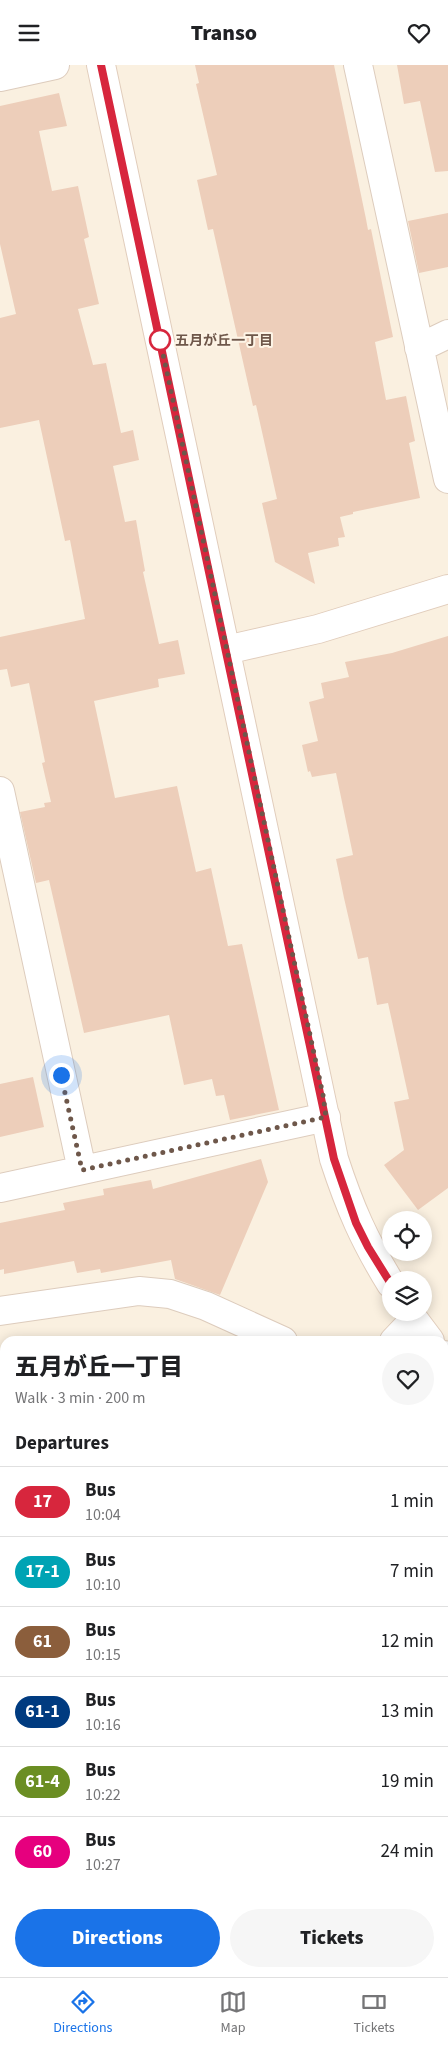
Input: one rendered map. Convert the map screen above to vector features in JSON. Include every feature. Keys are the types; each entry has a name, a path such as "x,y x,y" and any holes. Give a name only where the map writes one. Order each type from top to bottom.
{"street":[{"path":"0,77 55,65"},
{"path":"101,65 323,1095 334,1159 356,1223 383,1271"},
{"path":"358,65 448,479"},
{"path":"419,347 448,334"},
{"path":"226,650 318,629 448,589"},
{"path":"0,791 82,1170"},
{"path":"0,1187 326,1117"},
{"path":"0,1311 139,1291 162,1294 206,1307 272,1336"},
{"path":"397,1336 408,1321"},
{"path":"415,1321 426,1336"}],"building":[{"path":"195,65 334,65 368,230 371,229 393,337 375,342 386,400 406,396 415,441 409,443 420,498 353,512 353,514 340,517 345,537 338,538 339,546 308,553 315,584 275,562 262,503 277,499 256,405 253,406 213,229 208,230 197,180 217,175 196,84 199,83"},
{"path":"397,65 448,65 448,171 435,172 420,101 404,104"},
{"path":"59,93 67,126 39,131 52,191 78,186 89,237 84,239 99,304 78,309 93,365 106,363 121,433 133,430 139,460 113,466 125,522 136,520 145,571 143,572 159,644 178,640 185,674 158,679 159,687 94,701 115,798 177,786 196,872 211,868 228,946 242,944 279,1110 230,1120 224,1095 216,1096 212,1079 184,1085 169,1015 84,1033 49,880 36,883 20,812 45,807 44,803 51,802 42,763 45,762 29,683 11,687 7,669 0,670 0,637 85,619 70,540 65,541 39,420 0,428 0,318 16,314 0,244 0,106"},
{"path":"448,213 448,267 419,273 408,221"},
{"path":"448,636 448,1188 418,1210 384,1165 404,1150 394,1102 409,1099 388,1003 377,1005 368,957 358,959 344,898 336,859 353,855 336,773 312,777 310,771 308,772 302,745 318,741 309,702 324,698 321,683 349,677 345,662 392,653"},
{"path":"33,1077 44,1127 0,1137 0,1084"},
{"path":"261,1159 268,1182 220,1295 175,1279 171,1260 101,1273 100,1269 77,1273 74,1261 4,1274 4,1269 0,1270 0,1223 65,1210 63,1203 104,1195 103,1189 151,1180 153,1189"}],"bus line":[{"name":"17","path":"101,65 323,1095 334,1159 356,1223 383,1271"}],"place":[{"name":"五月が丘一丁目","path":"160,340"}],"route":[{"path":"61,1075 82,1170 326,1117 323,1095 160,340"}]}
